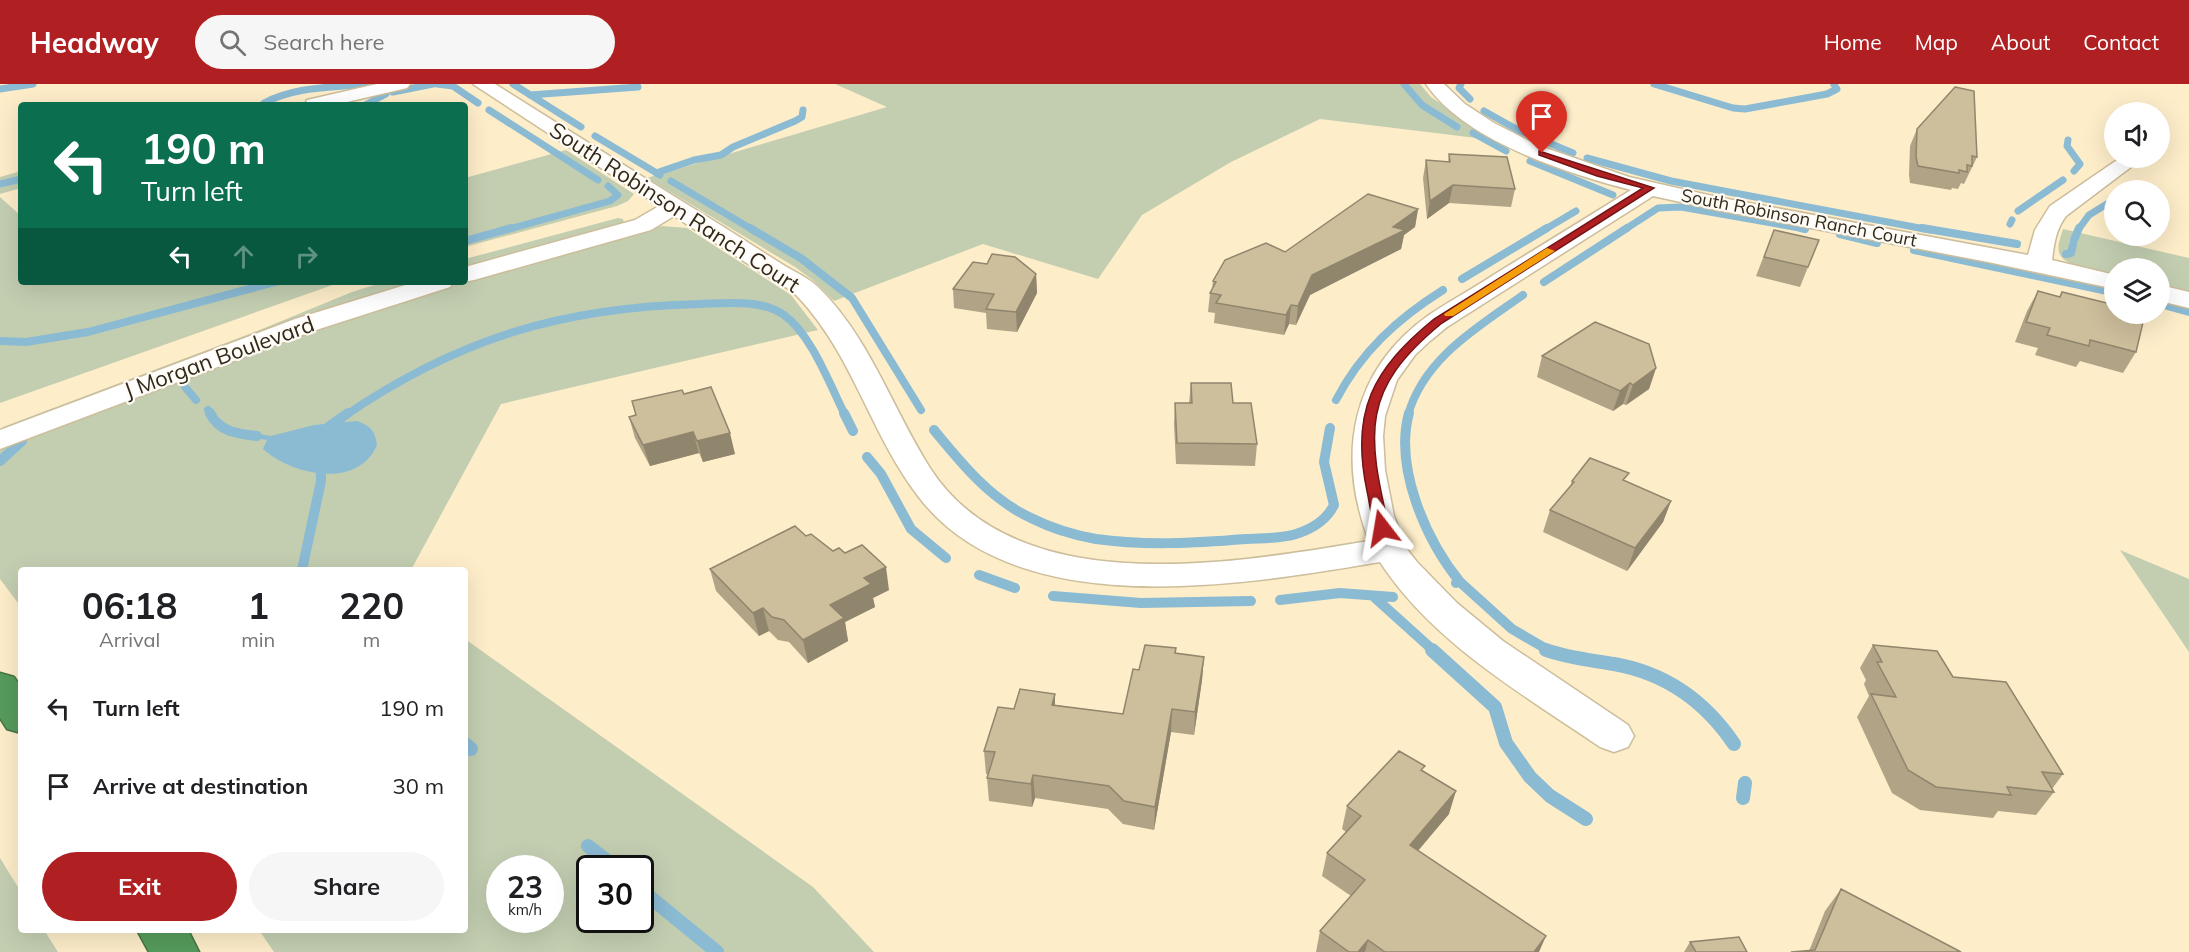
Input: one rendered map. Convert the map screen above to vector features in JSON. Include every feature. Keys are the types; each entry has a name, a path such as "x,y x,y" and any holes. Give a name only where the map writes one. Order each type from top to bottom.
{"highway":[{"path":"0,687 18,714"},
{"path":"163,933 175,952"}],"street":[{"path":"323,102 401,84"},
{"name":"South Robinson Ranch Court","path":"482,84 795,282 833,319 930,492 961,522 1004,549 1026,557 1080,570 1173,575 1265,568 1389,549"},
{"name":"South Robinson Ranch Court","path":"1435,84 1443,96 1459,110 1511,140 1576,166 1650,188 2104,280"},
{"path":"2039,265 2044,234 2050,219 2119,168"},
{"path":"1614,736 1491,653 1433,602 1389,549 1371,485 1367,448 1373,403 1392,365 1412,342 1438,321 1650,188"},
{"path":"468,252 622,210 675,206"},
{"path":"468,274 643,225 675,206"},
{"name":"J Morgan Boulevard","path":"0,416 354,285"},
{"name":"J Morgan Boulevard","path":"0,440 304,325 431,285"},
{"path":"2170,295 2189,300"}],"green space":[{"path":"835,84 1420,84 1431,97 1493,140 1320,119 1231,162 1142,215 1098,279 983,244 834,301 814,281 795,267 647,178 887,107"},
{"path":"566,150 634,194 628,201 617,206 468,246 468,177"},
{"path":"18,172 18,189 0,194 0,177"},
{"path":"0,197 18,213 18,285 333,285 0,403"},
{"path":"618,218 623,219 624,223 468,268 468,258"},
{"path":"662,226 687,228 791,295 818,330 501,404 413,567 18,567 18,603 0,579 0,447 30,438 308,332 409,298 455,285 468,285 468,281"},
{"path":"2063,229 2104,238 2104,246 2137,246 2189,258 2189,295 2170,290 2170,258 2104,258 2104,273 2067,262 2059,252"},
{"path":"374,285 411,285 0,431 3,427 252,333"},
{"path":"2120,550 2189,579 2189,652"},
{"path":"468,641 813,887 874,952 274,952 261,933 468,933"},
{"path":"0,858 18,887 18,933 46,933 58,952 0,952"}],"water":[{"path":"357,421 372,430 377,445 368,459 355,468 340,473 324,474 290,466 263,449 267,440 241,436 247,432 271,436 314,425"}],"building":[{"path":"1955,87 1974,91 1977,157 1972,156 1972,166 1967,165 1967,172 1959,170 1959,173 1918,166 1917,129"},
{"path":"1449,154 1507,157 1515,189 1453,185 1430,201 1426,160 1450,162"},
{"path":"1368,194 1418,209 1393,227 1405,230 1312,275 1298,306 1291,305 1286,315 1216,303 1221,295 1210,293 1216,282 1213,281 1225,260 1266,243 1285,252"},
{"path":"1774,230 1819,240 1808,267 1764,257"},
{"path":"992,254 1015,257 1036,274 1016,312 986,309 994,294 953,289 973,262 987,264"},
{"path":"2038,291 2060,297 2062,292 2104,302 2104,324 2143,324 2136,352 2090,340 2089,346 2047,335 2050,328 2026,322"},
{"path":"1595,322 1649,344 1656,368 1633,385 1630,383 1620,391 1542,356"},
{"path":"1191,383 1231,383 1233,403 1251,403 1257,444 1177,443 1175,403 1192,403"},
{"path":"711,387 730,433 697,441 693,432 643,445 629,417 636,415 632,401 682,390 684,394"},
{"path":"1590,458 1629,473 1623,480 1671,501 1635,548 1550,510 1574,482 1572,481"},
{"path":"795,526 806,536 811,534 833,551 839,548 845,553 862,545 886,567 864,578 871,584 830,605 844,618 803,640 784,620 772,617 763,608 753,613 710,569"},
{"path":"1145,645 1176,648 1175,653 1204,657 1195,712 1172,709 1155,807 1124,801 1109,786 1033,775 1031,784 987,778 995,752 984,751 998,707 1014,709 1020,689 1055,694 1052,705 1123,714 1133,669 1139,670"},
{"path":"1873,645 1937,651 1953,677 2006,682 2063,774 2042,772 2054,792 2007,787 2011,795 1936,787 1908,770 1871,694 1896,697 1877,662 1882,662"},
{"path":"1399,751 1425,766 1421,770 1456,791 1410,845 1546,936 1534,952 1385,952 1368,940 1358,952 1349,952 1320,931 1365,880 1327,853 1361,816 1347,806"},
{"path":"1841,889 1961,952 1791,952 1815,950"},
{"path":"1739,937 1747,952 1696,952 1690,942"}],"waterway":[{"path":"0,89 33,84"},
{"path":"266,102 289,93 366,84"},
{"path":"393,92 433,84"},
{"path":"437,84 453,86 478,103"},
{"path":"513,84 530,95"},
{"path":"1404,84 1422,105 1457,127"},
{"path":"1461,84 1459,88 1470,99"},
{"path":"1654,84 1733,108 1745,109 1827,94 1837,89 1834,85"},
{"path":"530,95 638,87"},
{"path":"371,102 386,94"},
{"path":"530,95 581,127"},
{"path":"489,110 598,180"},
{"path":"656,173 694,160 721,155 733,147 795,121 802,117 803,110"},
{"path":"1484,111 1518,130 1573,153"},
{"path":"1473,133 1506,151"},
{"path":"595,136 656,173"},
{"path":"2068,140 2067,146 2080,164 2074,171"},
{"path":"1587,158 1671,181 1930,230"},
{"path":"1530,161 1613,195"},
{"path":"656,173 660,175"},
{"path":"0,184 18,180"},
{"path":"2018,211 2063,180"},
{"path":"671,181 753,230"},
{"path":"506,230 610,201 618,195 608,186"},
{"path":"2078,229 2089,215 2104,206"},
{"path":"1624,230 1658,208 1681,207 1805,229 1801,228"},
{"path":"1544,230 1576,211"},
{"path":"2010,224 2012,220"},
{"path":"468,240 511,228"},
{"path":"750,228 802,259 852,298 921,410"},
{"path":"1462,279 1547,228"},
{"path":"1544,282 1627,228"},
{"path":"1922,228 2017,244"},
{"path":"2074,240 2078,229"},
{"path":"1840,234 1877,243"},
{"path":"2066,254 2071,253 2073,245"},
{"path":"1914,250 2104,290"},
{"path":"0,341 26,342 88,332 264,285"},
{"path":"1336,400 1357,367 1382,338 1410,313 1443,290"},
{"path":"1408,415 1426,377 1440,360 1471,332 1523,295"},
{"path":"346,415 388,388 430,366 472,347 514,332 558,320 603,312 650,306 732,303 765,306 784,315 794,324 803,334 819,361 845,415"},
{"path":"2170,307 2189,312"},
{"path":"185,387 196,400"},
{"path":"208,410 210,415"},
{"path":"210,413 218,424 230,431 257,436"},
{"path":"321,432 348,413"},
{"path":"1409,413 1405,434 1406,457 1416,502 1436,546 1460,582"},
{"path":"845,415 853,431"},
{"path":"934,430 966,468 990,491 1031,518 1062,531 1096,539 1133,543 1171,543 1284,537 1318,524 1334,505 1324,462 1330,428"},
{"path":"0,461 22,441"},
{"path":"867,457 881,474 911,529 946,558"},
{"path":"303,567 321,481 321,461"},
{"path":"979,575 1015,588"},
{"path":"1456,583 1460,582"},
{"path":"1460,582 1512,629 1550,651"},
{"path":"1280,600 1340,593 1393,597"},
{"path":"1053,596 1141,603 1251,601"},
{"path":"1373,596 1434,651"},
{"path":"1432,650 1495,707 1506,743 1530,777 1550,796 1586,819"},
{"path":"1546,650 1633,668 1667,682 1697,702 1734,744"},
{"path":"1743,798 1745,783"},
{"path":"588,846 599,855"},
{"path":"654,900 717,952"}],"slow traffic":[{"path":"1449,314 1551,251"}],"route":[{"path":"1382,528 1371,485 1367,448 1368,431 1377,391 1392,365 1412,342 1438,321 1650,188 1600,174 1542,153"}]}
